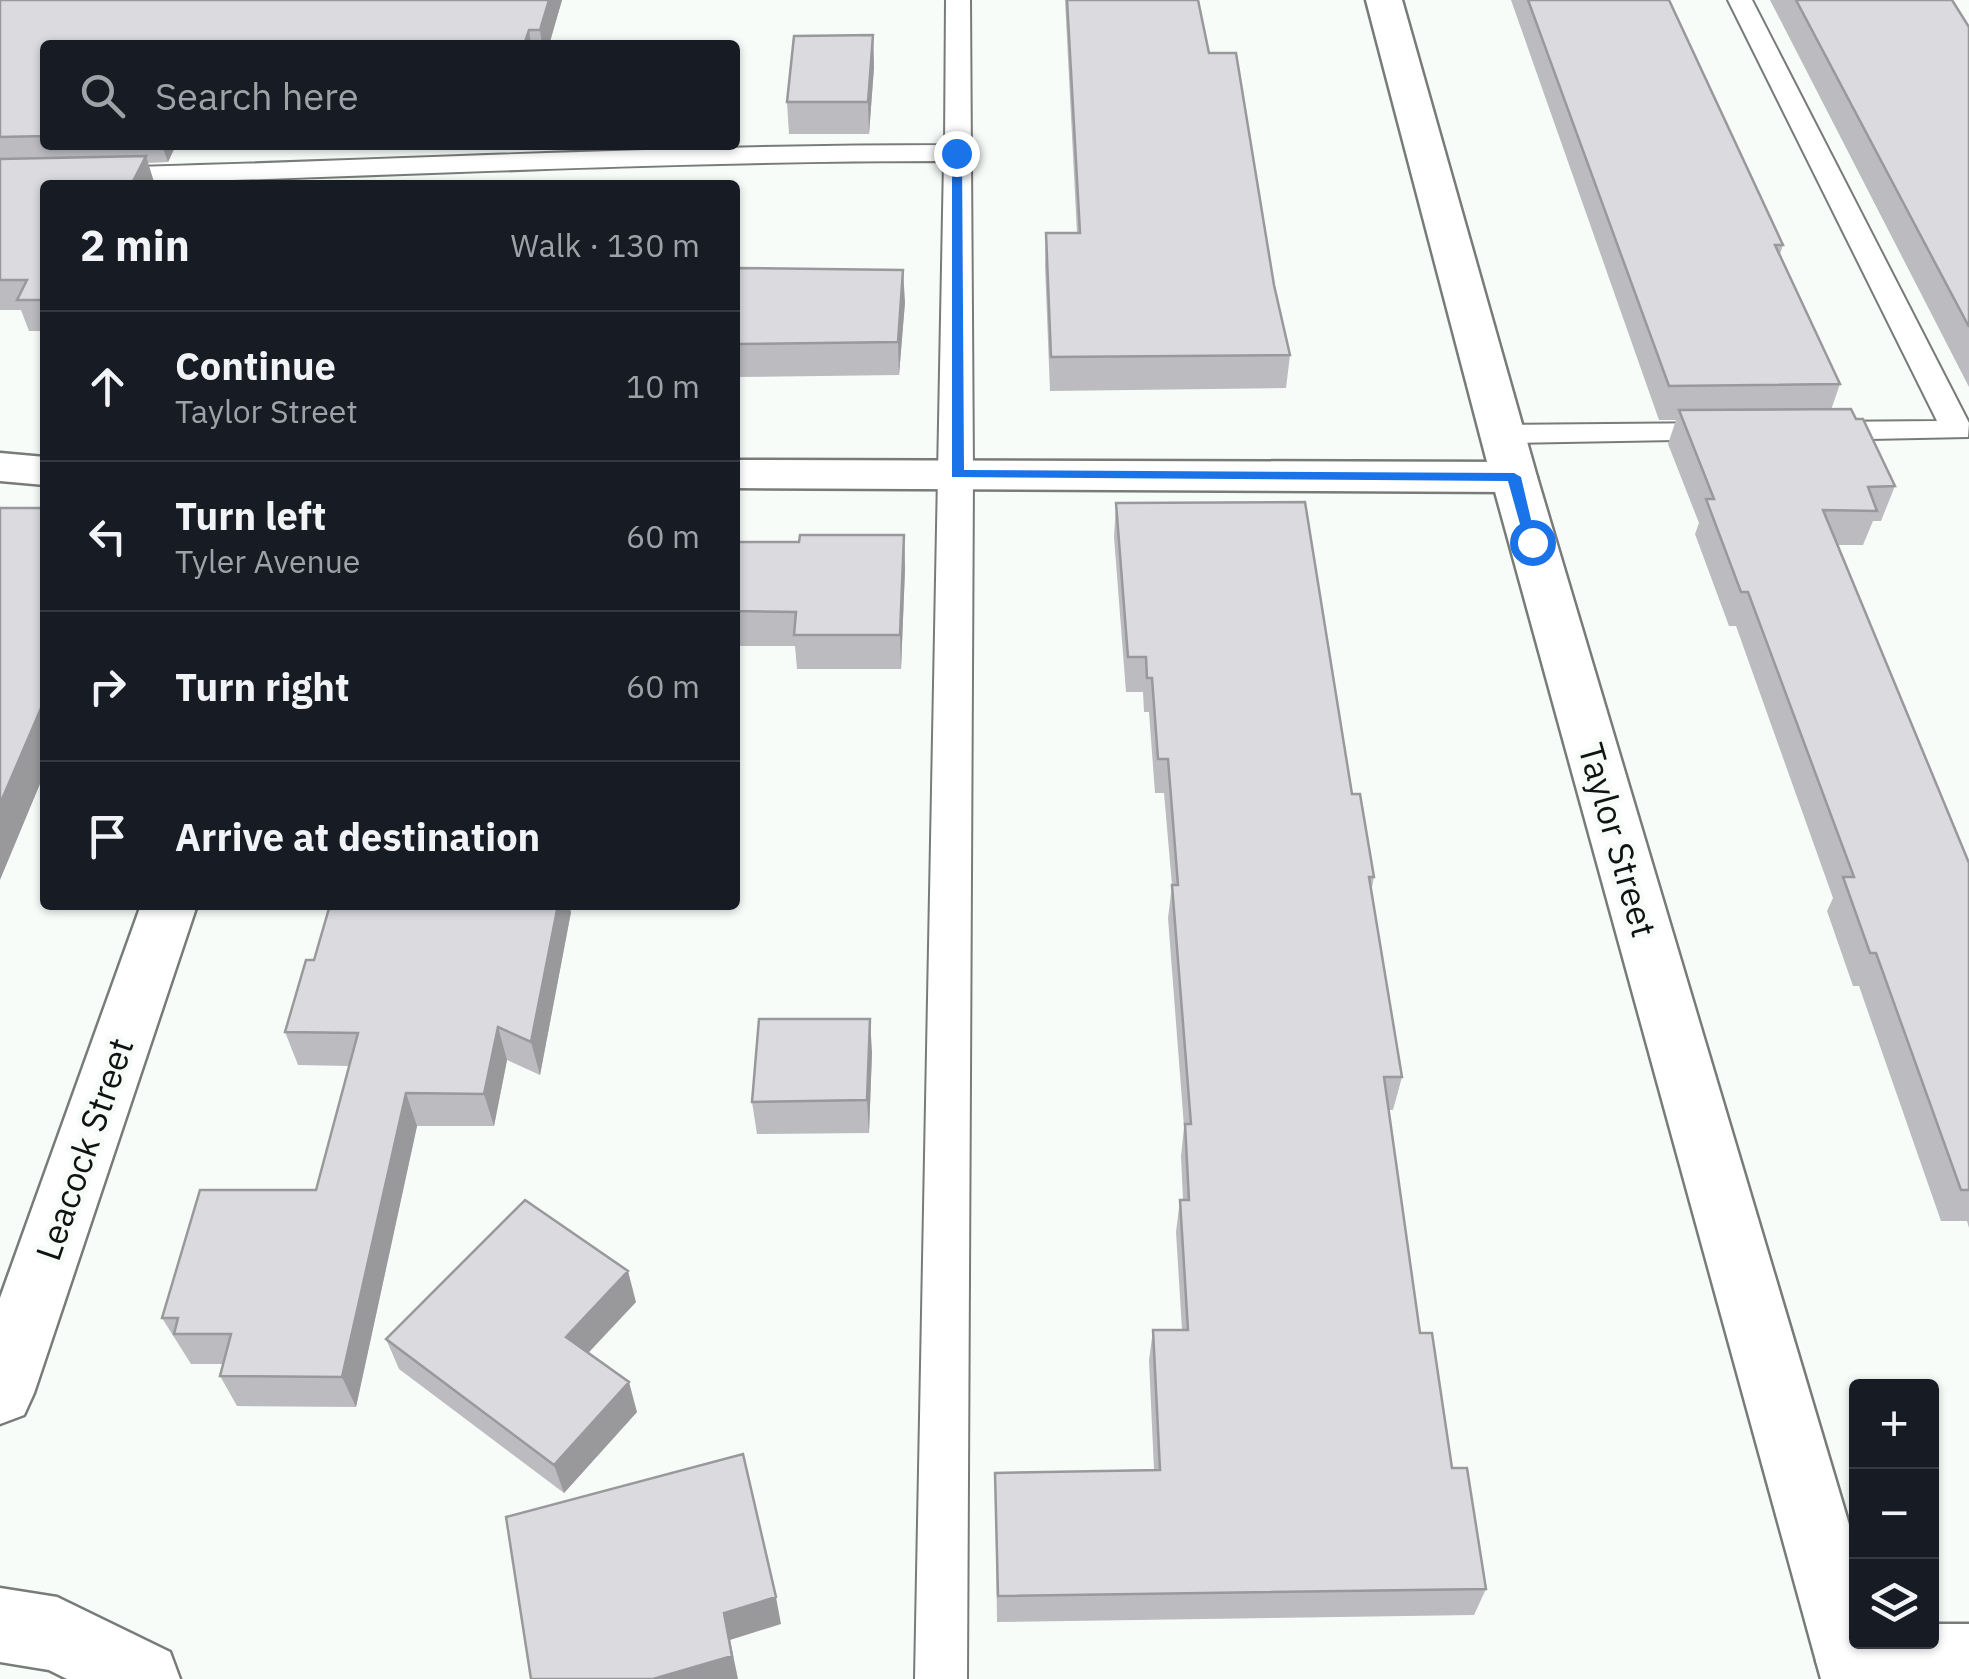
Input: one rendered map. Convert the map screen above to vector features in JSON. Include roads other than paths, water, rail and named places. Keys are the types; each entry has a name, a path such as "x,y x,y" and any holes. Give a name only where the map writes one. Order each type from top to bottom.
{"street":[{"name":"Taylor Street","path":"1384,0 1508,456 1856,1670"},
{"path":"740,474 957,474 1508,456"},
{"path":"0,467 40,471"},
{"name":"Leacock Street","path":"0,1393 167,910"},
{"path":"0,1626 57,1634 143,1679"},
{"path":"1856,1670 1969,1660"}],"lane":[{"path":"941,1679 957,474 958,0"},
{"path":"1740,0 1958,430 1783,432"},
{"path":"0,178 289,173 737,152 956,153"},
{"path":"1508,456 1744,432"}]}
